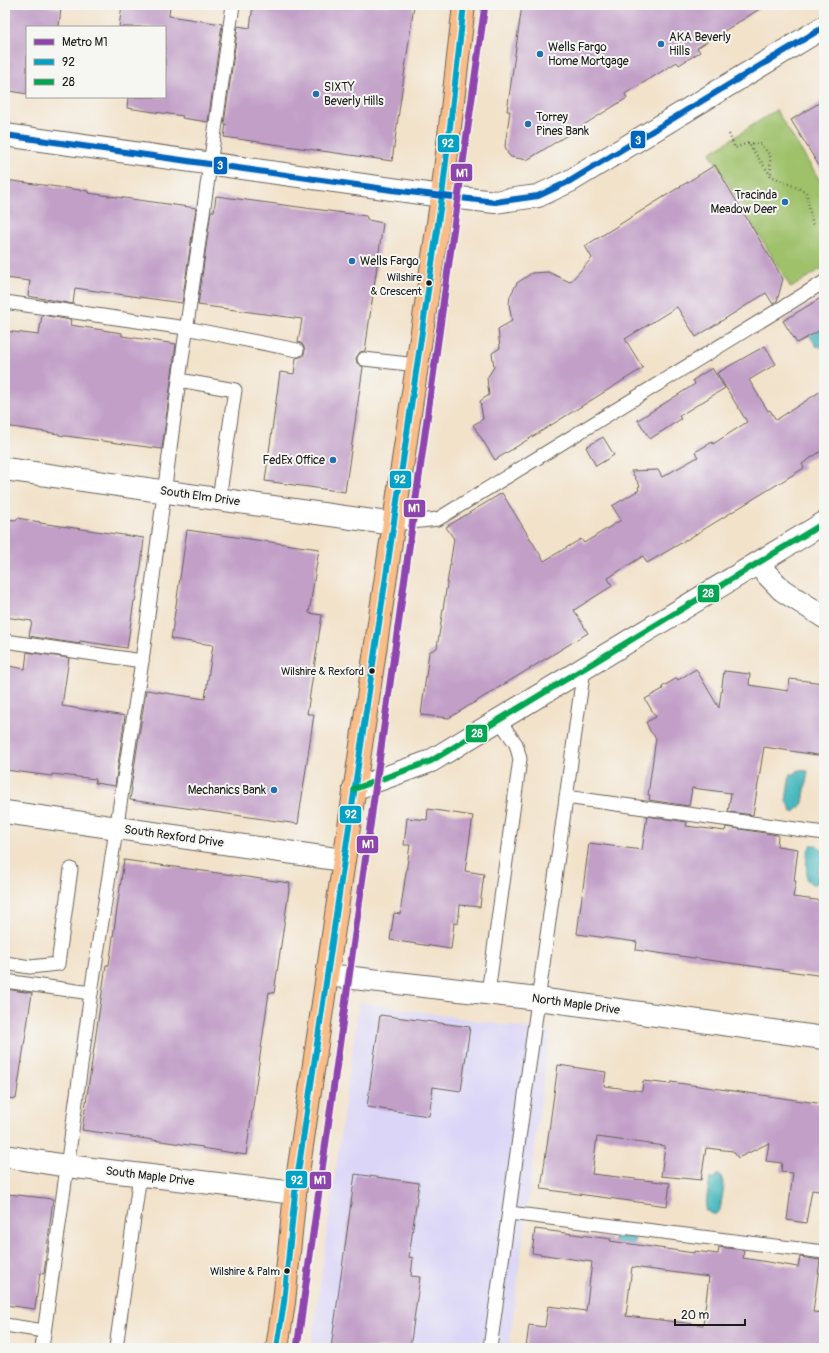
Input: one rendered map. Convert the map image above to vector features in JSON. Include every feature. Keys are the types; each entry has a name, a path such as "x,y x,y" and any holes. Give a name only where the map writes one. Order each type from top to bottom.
{"main road":[{"path":"277,1348 284,1302 294,1193 442,196 464,5"}],"street":[{"path":"5,136 495,202 538,196 570,181 824,27"},
{"name":"South Elm Drive","path":"5,469 394,524"},
{"path":"354,789 431,761 824,523"},
{"path":"757,564 782,590 824,617"},
{"name":"South Rexford Drive","path":"5,812 343,860"},
{"name":"North Maple Drive","path":"327,975 538,999 824,1038"},
{"name":"South Maple Drive","path":"5,1156 67,1166 294,1193"}],"lane":[{"path":"42,1348 91,993 142,661 186,328 233,5"},
{"path":"394,524 438,519 824,282"},
{"path":"5,302 186,328 297,350"},
{"path":"364,359 417,365"},
{"path":"179,380 235,390 219,499"},
{"path":"5,641 142,661"},
{"path":"490,1348 584,668"},
{"path":"488,993 520,759 516,744 500,720"},
{"path":"566,797 824,833"},
{"path":"5,963 30,967 58,964 71,869"},
{"path":"30,967 30,985"},
{"path":"5,981 91,993"},
{"path":"116,1348 140,1175"},
{"path":"509,1214 824,1252"},
{"path":"5,1325 44,1331"}],"path":[{"path":"729,134 735,148 748,143 760,144 770,155 771,176"},
{"path":"748,143 771,176 806,192 813,226"}],"shaded area":[{"path":"359,1002 550,1032 509,1348 311,1348"}],"green space":[{"path":"776,110 824,187 824,267 791,288 710,153"}],"water":[{"path":"824,316 824,346 822,347 816,346 805,328"},
{"path":"798,770 808,771 803,803 795,812 792,812 786,801 790,774 795,774"},
{"path":"811,845 816,845 824,851 824,863 818,871 818,882 816,884 812,884 807,880 807,853"},
{"path":"716,1175 721,1176 724,1186 720,1210 716,1214 712,1214 705,1210 710,1178 715,1178"},
{"path":"617,1236 635,1238 634,1245 613,1244"}],"building":[{"path":"5,5 40,5 61,8 59,26 26,26 26,94 5,90"},
{"path":"122,5 170,5 169,16 222,24 208,122 182,118 183,116 127,108 128,98 166,98 166,26 119,26"},
{"name":"SIXTY Beverly Hills","path":"253,5 414,5 392,161 224,137 226,124 224,124 238,26 250,28"},
{"path":"522,5 766,5 697,48 700,52 679,65 677,62 625,94 627,98 527,160 511,157 505,146 510,111 507,111"},
{"path":"824,100 824,174 791,120"},
{"path":"715,165 783,279 777,301 773,304 766,293 696,337 677,307 625,339 643,368 495,460 473,425 483,419 480,401 489,395 487,378 494,367 492,353 500,348 498,329 512,321 509,304 510,296 517,283 532,273 548,272 570,282 592,258 585,246"},
{"path":"5,180 196,208 182,303 75,288 73,304 28,296 30,281 5,278"},
{"path":"216,196 366,216 368,220 383,223 365,351 360,352 356,358 357,363 363,367 345,492 265,481 280,372 294,374 296,358 303,356 305,352 302,344 298,342 302,319 198,305 211,211 214,211"},
{"path":"824,296 824,328 797,343 783,321"},
{"path":"42,315 71,320 70,325 122,333 122,336 176,344 162,449 5,426 5,331 39,335"},
{"path":"765,346 776,364 749,380 768,411 770,410 776,420 824,389 824,449 802,464 804,468 688,539 647,563 643,556 608,578 612,586 574,610 588,633 449,718 421,715 429,652 437,648 454,539 446,527 502,493 544,561 581,539 584,543 621,520 612,506 639,490 638,487 640,486 631,471 658,470 662,477 698,457 695,452 712,442 713,444 747,422 717,373"},
{"path":"712,368 725,388 679,416 681,419 650,439 638,420 695,384 693,380"},
{"path":"603,437 614,455 596,466 586,447"},
{"path":"17,518 40,523 144,538 141,567 127,648 80,641 79,644 29,636 32,621 5,617 5,519 17,520"},
{"path":"187,530 319,549 309,613 322,615 307,714 314,714 298,824 130,800 146,690 205,699 213,645 171,639"},
{"path":"27,652 69,658 62,706 125,716 115,786 95,783 96,779 52,774 52,776 5,770 5,670 9,670 9,666 25,669"},
{"path":"696,669 719,708 724,671 750,674 749,685 788,691 790,679 824,683 824,756 764,747 753,815 728,812 731,793 692,788 689,806 649,800 650,795 648,795 656,738 650,731 646,722 656,717 645,699 663,689 662,687 677,678 678,680"},
{"path":"428,809 473,816 465,871 484,874 480,907 460,905 458,924 454,923 451,949 390,940 394,913 400,914 410,845 404,845 407,818 427,820"},
{"path":"647,816 687,822 686,826 725,831 726,827 778,835 777,846 798,849 794,881 796,881 793,897 824,901 824,976 636,950 637,942 577,934 589,843 642,850"},
{"path":"124,860 290,883 274,993 269,992 246,1155 202,1148 203,1147 82,1130 106,965 109,965"},
{"path":"5,989 32,993 16,1099 5,1098"},
{"path":"380,1015 470,1027 461,1091 433,1087 429,1116 367,1107"},
{"path":"558,1065 606,1072 604,1086 642,1091 643,1081 670,1084 671,1082 824,1104 824,1192 812,1190 806,1223 787,1220 793,1173 781,1172 782,1163 766,1161 769,1143 738,1158 733,1151 706,1148 701,1180 661,1176 665,1146 597,1137 592,1174 670,1183 667,1206 541,1189"},
{"path":"355,1174 419,1183 409,1257 413,1258 411,1276 420,1277 410,1348 331,1348"},
{"path":"8,1194 53,1199 44,1274 40,1273 35,1309 5,1305 5,1217"},
{"path":"535,1229 611,1239 610,1241 694,1253 694,1251 718,1254 719,1247 744,1250 743,1258 798,1267 800,1257 820,1260 813,1312 824,1313 824,1348 526,1348 529,1325 545,1327 548,1306 586,1311 592,1262 532,1253","holes":["632,1267 709,1277 703,1325 626,1316"]}],"metro line":[{"name":"M1","path":"297,1348 485,5"}],"transit line":[{"name":"92","path":"277,1348 284,1302 295,1193 442,196 464,5"},
{"name":"3","path":"5,135 392,190 495,202 538,196 570,181 824,27"},
{"name":"28","path":"354,789 431,761 824,523"}],"place":[{"name":"AKA Beverly Hills","path":"661,44"},
{"name":"Wells Fargo Home Mortgage","path":"540,54"},
{"name":"SIXTY Beverly Hills","path":"316,94"},
{"name":"Torrey Pines Bank","path":"528,124"},
{"name":"Tracinda Meadow Deer","path":"785,202"},
{"name":"Wells Fargo","path":"352,261"},
{"name":"Wilshire & Crescent","path":"429,283"},
{"name":"FedEx Office","path":"333,460"},
{"name":"Wilshire & Rexford","path":"372,671"},
{"name":"Mechanics Bank","path":"274,790"},
{"name":"Wilshire & Palm","path":"287,1271"}]}
